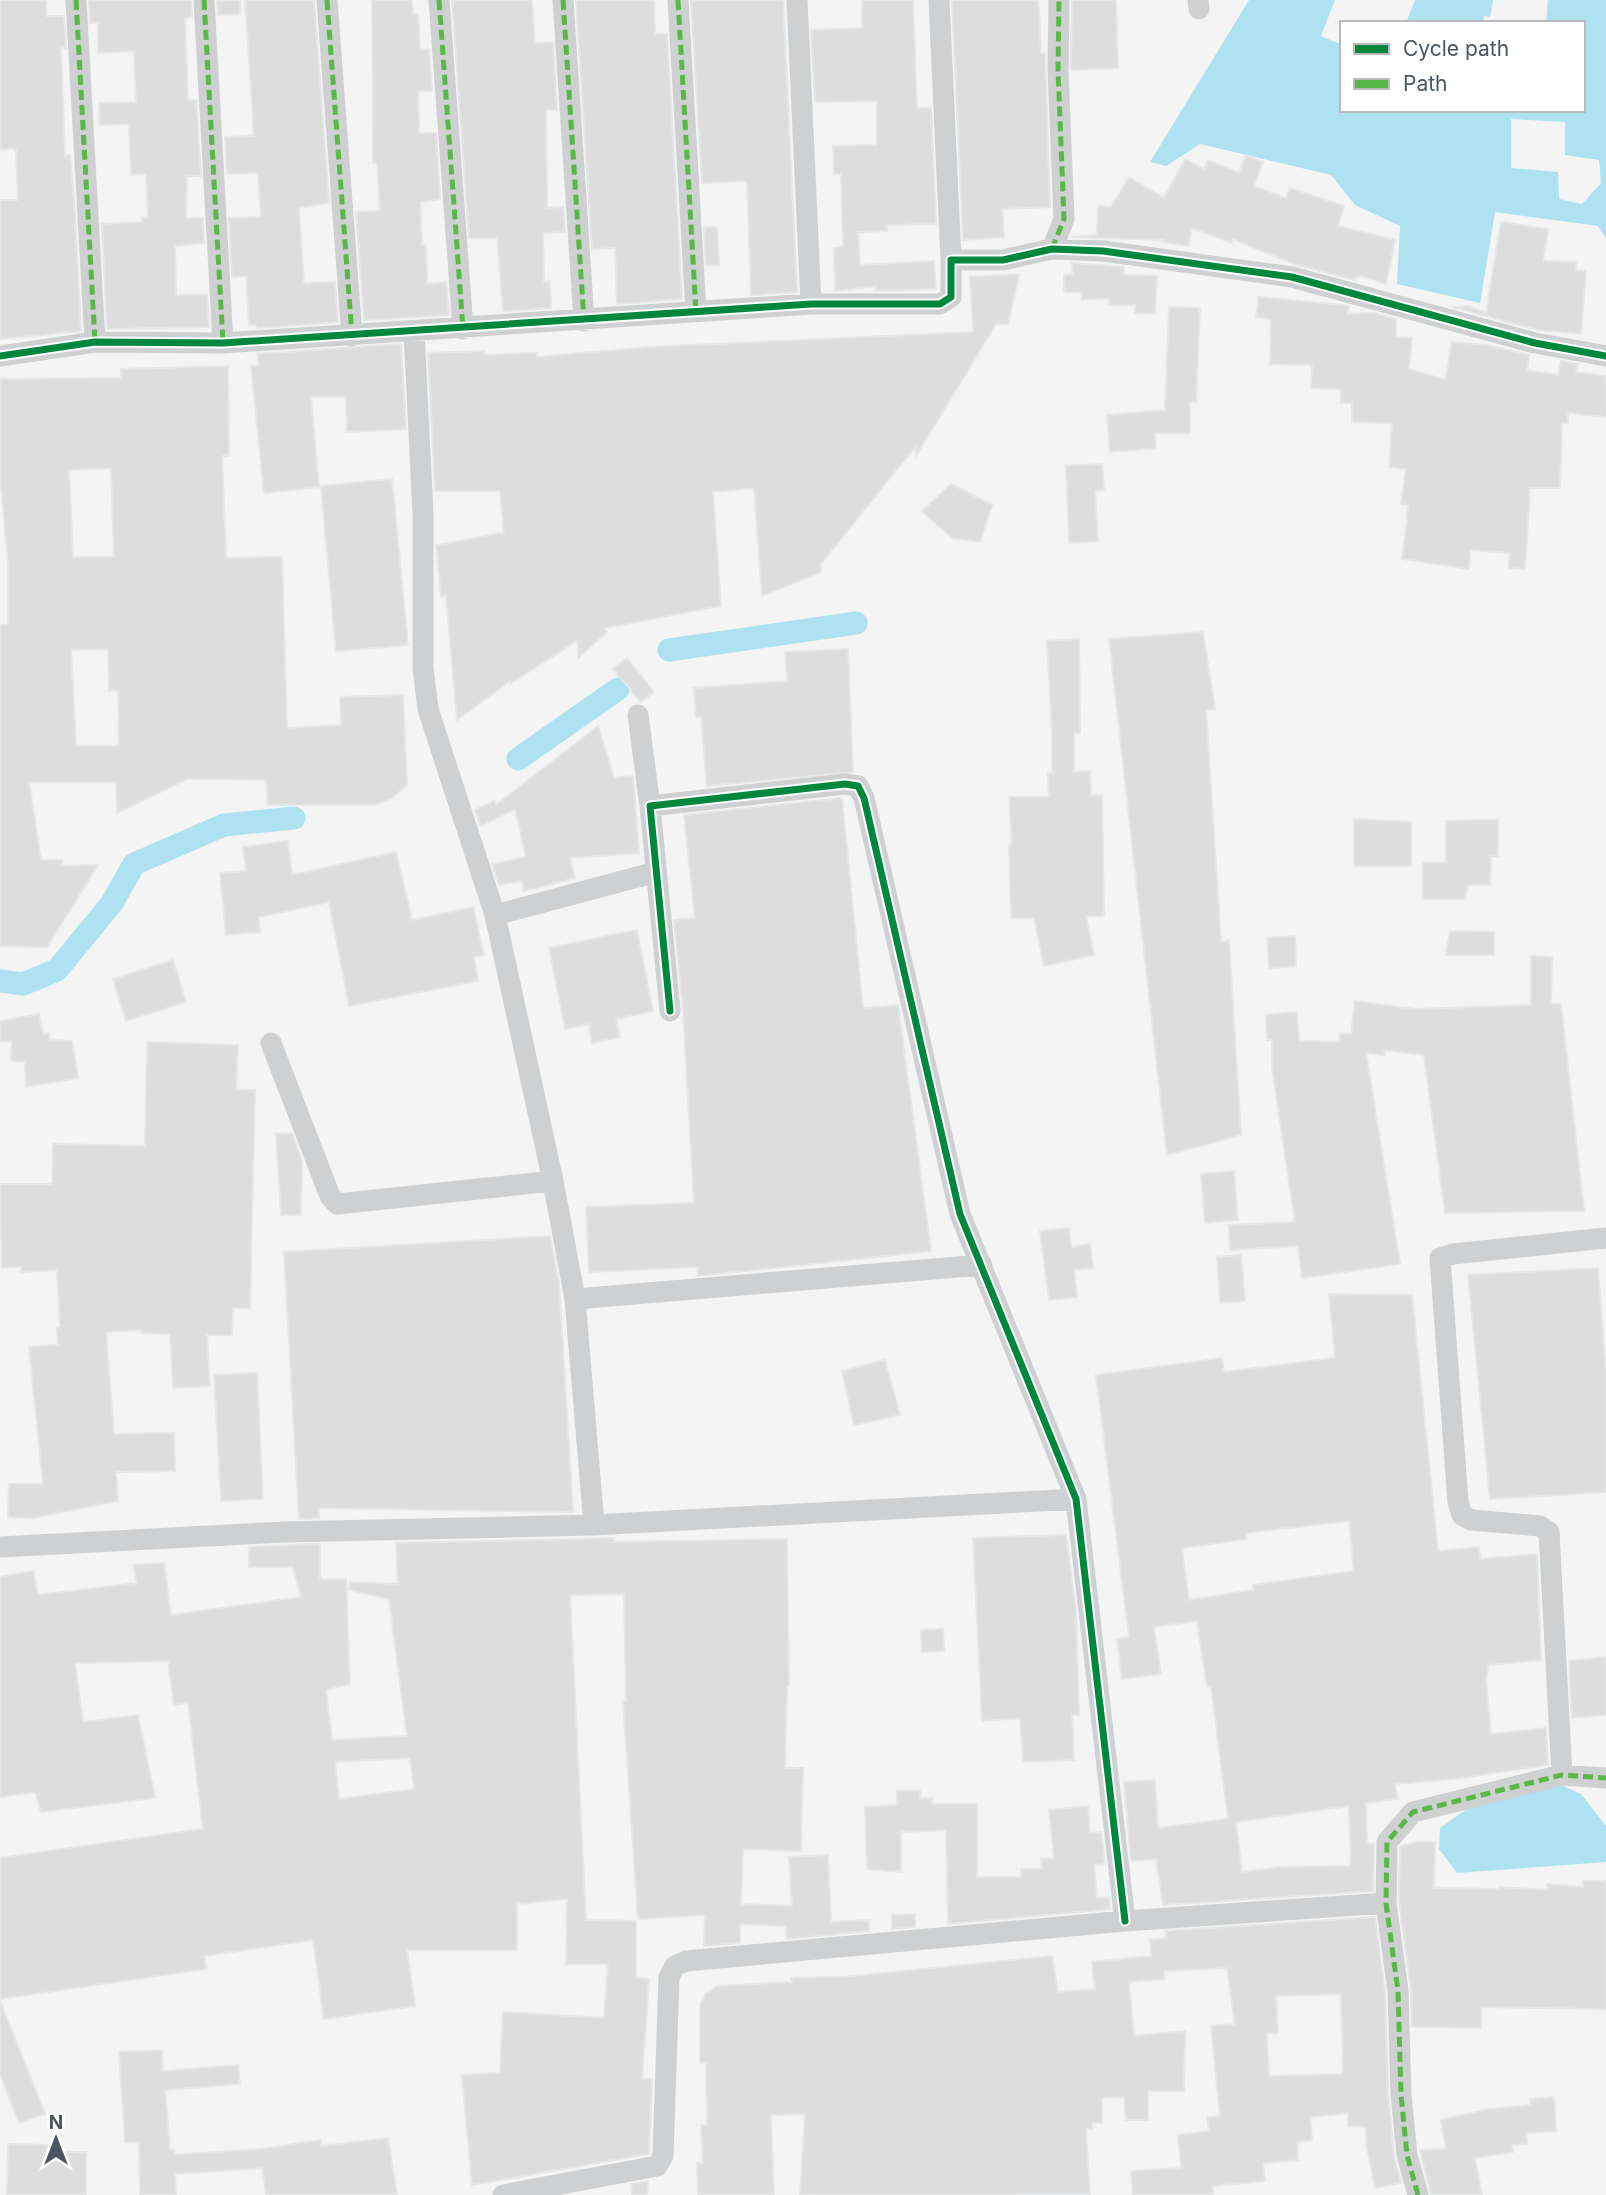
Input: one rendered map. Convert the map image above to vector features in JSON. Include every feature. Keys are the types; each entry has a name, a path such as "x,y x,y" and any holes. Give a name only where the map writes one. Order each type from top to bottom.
{"street":[{"path":"76,0 95,342"},
{"path":"205,0 223,343"},
{"path":"327,0 352,336"},
{"path":"439,0 463,329"},
{"path":"563,0 584,321"},
{"path":"678,0 696,312"},
{"path":"797,0 811,304"},
{"path":"0,356 95,342 223,343 811,304 940,304 951,297 951,260 939,0"},
{"path":"1058,250 1065,219 1059,0"},
{"path":"951,260 1003,260 1058,250 1103,251 1292,277 1535,343 1606,356"},
{"path":"414,332 423,514 423,668 428,709 495,915 553,1181 575,1299 594,1525"},
{"path":"638,715 650,806 670,1011"},
{"path":"650,806 845,784 858,786 864,798 960,1214 1076,1499 1125,1921"},
{"path":"495,915 656,872"},
{"path":"271,1043 330,1196 337,1204 553,1181"},
{"path":"1562,1775 1549,1532 1540,1526 1471,1520 1462,1515 1458,1502 1440,1258 1453,1254 1606,1238"},
{"path":"575,1299 982,1265"},
{"path":"0,1547 284,1532 594,1525 1076,1499"},
{"path":"1418,2195 1407,2155 1398,1991 1387,1903 1387,1842 1413,1812 1562,1775 1606,1779"},
{"path":"503,2195 657,2166 663,2156 669,1977 675,1966 686,1961 1125,1921 1387,1903"}],"water":[{"path":"1249,0 1335,0 1321,36 1340,44 1340,112 1585,112 1585,21 1546,21 1548,0 1606,0 1606,238 1598,226 1495,212 1480,303 1397,284 1400,226 1355,205 1331,175 1200,144 1166,166 1150,162","holes":["1511,119 1565,122 1565,155 1599,160 1601,183 1582,204 1559,199 1558,172 1511,168"]},
{"path":"1415,0 1493,0 1490,17 1484,16 1483,21 1407,21"},
{"path":"1561,1785 1581,1794 1606,1826 1606,1862 1457,1873 1439,1849 1440,1828 1467,1809"}],"building":[{"path":"0,0 46,0 46,16 64,16 66,48 61,48 65,156 70,155 74,198 81,331 0,339 0,200 18,200 16,149 0,149"},
{"path":"89,0 191,0 192,16 185,19 188,100 196,100 201,176 187,176 186,218 203,218 204,243 175,246 176,295 207,295 209,327 107,329 102,224 142,222 142,218 148,218 146,174 131,175 129,124 100,125 99,103 136,102 134,51 98,53 98,23 90,23"},
{"path":"217,0 240,0 240,14 218,15"},
{"path":"245,0 314,0 329,203 299,208 304,283 335,282 338,322 257,328 256,325 249,325 246,276 232,277 229,218 261,217 258,173 227,174 225,137 254,136"},
{"path":"372,0 412,0 413,14 418,14 420,50 429,49 432,91 418,91 419,133 436,133 440,199 420,202 422,245 426,245 427,284 446,282 449,315 364,320 356,212 380,211 377,163 373,163"},
{"path":"452,0 532,0 535,43 553,42 557,110 546,110 547,208 563,207 565,232 543,233 544,282 550,281 551,308 503,311 497,238 469,238"},
{"path":"576,0 654,0 655,34 667,34 682,299 617,304 615,248 592,249"},
{"path":"691,0 783,0 797,292 751,295 747,181 702,183"},
{"path":"862,0 913,0 917,108 931,108 936,224 887,225 887,231 858,232 860,265 934,261 936,289 876,291 876,286 835,291 834,248 843,247 841,174 834,174 833,146 877,145 877,101 815,102 811,30 862,28"},
{"path":"952,0 1037,0 1041,53 1045,53 1050,207 1002,209 1004,237 963,240"},
{"path":"1072,0 1116,0 1118,68 1071,70"},
{"path":"1246,155 1263,162 1254,186 1286,198 1290,188 1344,206 1338,226 1395,240 1386,284 1361,276 1355,277 1355,280 1294,264 1233,239 1232,243 1191,228 1189,246 1162,242 1163,240 1071,237 1097,235 1098,206 1111,207 1129,177 1164,198 1185,159 1204,169 1208,160 1239,173"},
{"path":"1501,222 1548,229 1543,261 1576,262 1576,270 1586,271 1581,334 1538,330 1452,307 1469,306 1486,313"},
{"path":"704,227 717,227 719,265 706,265"},
{"path":"1072,263 1124,267 1124,275 1157,276 1155,314 1135,313 1135,305 1109,305 1109,298 1082,300 1082,292 1064,292 1064,275 1073,275"},
{"path":"1019,274 1008,324 996,324 916,456 915,447 820,565 821,572 762,596 754,488 713,492 721,606 604,628 607,632 578,658 578,640 510,684 510,681 457,720 446,595 441,596 436,545 504,533 500,491 435,491 428,353 484,351 484,355 537,353 537,357 648,347 973,332 970,277"},
{"path":"1259,297 1344,305 1349,306 1347,314 1373,313 1396,319 1396,337 1412,338 1409,369 1445,380 1452,342 1486,345 1529,355 1527,370 1558,375 1561,361 1578,364 1576,372 1606,376 1606,417 1568,413 1568,423 1562,423 1560,488 1530,488 1525,569 1509,568 1510,553 1470,550 1469,569 1402,559 1408,505 1401,504 1406,469 1389,467 1392,423 1352,422 1352,403 1341,403 1340,389 1311,388 1312,365 1270,364 1271,319 1256,317"},
{"path":"1169,307 1200,308 1196,402 1190,402 1190,433 1155,433 1156,448 1110,452 1107,415 1165,410"},
{"path":"401,344 406,429 347,432 346,397 311,397 319,487 264,493 251,366 258,366 258,354"},
{"path":"228,366 229,456 222,456 226,558 282,557 287,728 341,725 340,697 403,695 407,785 392,798 376,805 268,805 266,780 187,779 117,813 116,782 29,782 41,860 62,860 61,866 98,865 47,947 0,946 0,625 8,625 8,564 0,474 0,379 121,378 121,369","holes":["111,468 114,557 73,557 69,470","108,649 109,691 118,691 119,746 76,746 71,650"]},
{"path":"1102,464 1104,490 1095,491 1098,541 1069,543 1066,466"},
{"path":"392,479 408,645 336,651 321,486"},
{"path":"951,484 992,505 980,542 952,538 922,511"},
{"path":"1203,632 1215,709 1206,710 1221,942 1229,940 1241,1135 1167,1155 1109,639"},
{"path":"1079,639 1080,733 1074,733 1074,772 1090,771 1091,796 1102,795 1104,916 1086,916 1094,955 1044,966 1034,918 1011,918 1009,846 1012,842 1009,797 1049,797 1048,773 1052,773 1052,733 1047,641"},
{"path":"848,649 853,772 707,786 701,717 696,717 694,688 787,681 785,652"},
{"path":"627,658 654,692 641,702 613,669"},
{"path":"598,726 614,778 633,776 639,853 570,858 575,878 524,891 522,881 499,885 492,864 526,857 515,809 481,826 475,810 494,801 496,805"},
{"path":"842,798 863,1008 898,1005 931,1251 698,1276 698,1267 589,1272 586,1207 694,1203 683,1010 674,920 695,918 684,815"},
{"path":"1354,819 1411,822 1411,866 1354,866"},
{"path":"1498,820 1498,856 1491,856 1490,885 1468,885 1465,899 1423,899 1423,862 1446,863 1446,821"},
{"path":"288,841 292,875 396,852 412,920 473,907 484,955 474,957 478,981 349,1006 329,902 259,917 260,932 226,935 220,873 246,871 243,847"},
{"path":"637,930 653,1011 616,1019 620,1037 592,1043 589,1024 565,1029 549,948"},
{"path":"1450,931 1494,932 1494,955 1446,955"},
{"path":"1295,936 1296,966 1269,968 1267,938"},
{"path":"1531,956 1552,957 1551,1004 1561,1004 1584,1211 1445,1213 1424,1055 1384,1050 1384,1055 1366,1053 1400,1264 1302,1278 1298,1246 1230,1250 1229,1225 1295,1222 1272,1067 1272,1040 1267,1040 1266,1015 1297,1012 1299,1041 1339,1042 1340,1033 1351,1034 1355,1001 1415,1009 1531,1005"},
{"path":"173,960 186,1002 126,1021 113,979"},
{"path":"39,1014 43,1034 49,1033 50,1040 72,1041 78,1078 26,1087 25,1062 11,1061 12,1041 0,1042 0,1021"},
{"path":"147,1042 238,1045 236,1090 255,1090 250,1308 233,1308 232,1335 207,1335 210,1386 173,1388 170,1334 141,1333 141,1330 106,1332 114,1434 174,1433 175,1471 116,1472 118,1501 33,1518 8,1517 9,1484 43,1484 29,1347 58,1345 57,1328 60,1328 57,1270 21,1272 21,1267 2,1268 0,1184 52,1184 53,1144 145,1146"},
{"path":"276,1133 292,1134 302,1161 301,1215 281,1215"},
{"path":"1234,1171 1238,1220 1205,1223 1201,1174"},
{"path":"1069,1228 1071,1247 1090,1244 1093,1268 1074,1270 1077,1297 1049,1300 1040,1231"},
{"path":"550,1236 559,1283 573,1512 319,1508 319,1518 299,1519 284,1252"},
{"path":"1241,1255 1245,1301 1220,1303 1217,1257"},
{"path":"1598,1268 1606,1373 1606,1492 1490,1499 1468,1275"},
{"path":"1329,1294 1412,1295 1438,1551 1479,1547 1480,1559 1537,1554 1541,1660 1488,1665 1486,1681 1491,1734 1546,1728 1548,1765 1454,1779 1395,1784 1398,1799 1366,1803 1367,1843 1374,1844 1373,1891 1163,1905 1156,1859 1131,1861 1124,1782 1155,1780 1158,1828 1228,1819 1211,1686 1207,1687 1197,1621 1154,1627 1161,1674 1122,1679 1117,1639 1129,1637 1096,1375 1222,1358 1224,1372 1335,1358","holes":["1349,1521 1354,1571 1253,1585 1253,1590 1189,1600 1182,1548 1246,1539 1245,1533","1349,1806 1351,1866 1279,1867 1242,1872 1236,1822"]},
{"path":"885,1360 900,1415 854,1425 842,1371"},
{"path":"257,1373 263,1499 221,1501 214,1375"},
{"path":"1066,1535 1076,1612 1079,1715 1072,1715 1074,1760 1023,1762 1020,1718 982,1721 973,1538"},
{"path":"614,1538 614,1542 787,1539 789,1686 785,1768 803,1768 801,1851 743,1849 741,1904 792,1906 789,1857 828,1855 831,1922 869,1920 869,1931 787,1939 786,1926 740,1924 740,1943 704,1946 705,1915 638,1919 623,1701 626,1701 624,1594 570,1595 586,1920 636,1921 636,1978 649,1979 642,2079 652,2079 649,2154 472,2185 462,2075 500,2073 503,2012 604,2018 608,1964 566,1964 567,1899 517,1904 517,1950 407,1950 415,2006 324,2019 313,1940 204,1956 206,1969 0,1999 0,1858 203,1829 188,1703 174,1705 168,1661 75,1663 83,1722 138,1715 155,1798 41,1812 35,1792 0,1797 0,1577 33,1571 38,1595 137,1583 133,1565 164,1563 171,1615 301,1597 293,1567 249,1567 249,1547 320,1544 320,1579 346,1579 350,1684 326,1690 332,1740 407,1736 389,1599 349,1590 350,1582 398,1584 396,1543","holes":["410,1758 414,1789 339,1799 335,1762"]},
{"path":"943,1629 944,1651 922,1652 921,1630"},
{"path":"1606,1657 1606,1715 1572,1718 1569,1661"},
{"path":"897,1791 920,1791 920,1798 932,1798 932,1804 977,1804 977,1877 1021,1877 1021,1869 1042,1869 1041,1859 1054,1858 1049,1810 1088,1806 1090,1833 1101,1832 1105,1864 1094,1865 1097,1898 1109,1897 1110,1909 948,1924 946,1830 901,1832 901,1872 867,1869 865,1807 897,1805"},
{"path":"1416,1842 1435,1842 1434,1888 1499,1887 1548,1890 1547,1884 1583,1887 1583,1881 1606,1881 1606,2009 1481,2007 1481,2028 1412,2027 1411,1989 1399,1902 1400,1847"},
{"path":"915,1914 915,1927 892,1929 892,1915"},
{"path":"1375,1917 1385,1992 1388,2094 1394,2157 1401,2183 1375,2188 1366,2142 1366,2127 1348,2126 1348,2113 1310,2117 1312,2140 1297,2142 1298,2160 1263,2163 1265,2181 1213,2186 1213,2195 1133,2195 1131,2171 1181,2168 1178,2135 1209,2131 1207,2117 1220,2116 1211,2026 1235,2024 1227,1968 1164,1971 1164,1979 1129,1982 1134,2036 1185,2031 1184,2091 1148,2091 1148,2120 1126,2120 1124,2097 1102,2098 1102,2123 1092,2123 1092,2129 1086,2129 1090,2194 800,2195 805,2114 771,2115 774,2195 698,2195 697,2163 703,2163 701,2125 707,2125 706,2063 700,2063 700,2005 706,1994 717,1986 792,1982 791,1978 843,1977 1052,1956 1058,1992 1095,1989 1092,1962 1151,1956 1150,1940 1167,1938 1166,1931","holes":["1341,1994 1343,2074 1269,2076 1267,2033 1278,2033 1276,1996"]},
{"path":"0,2001 45,2114 19,2123 0,2074"},
{"path":"162,2050 163,2071 238,2065 240,2084 165,2090 170,2149 174,2149 174,2155 261,2149 321,2140 321,2146 388,2138 397,2195 266,2195 262,2168 175,2174 176,2195 140,2195 139,2142 125,2142 119,2052"},
{"path":"1554,2097 1556,2131 1526,2133 1527,2144 1512,2145 1513,2152 1475,2158 1482,2195 1431,2195 1420,2150 1446,2149 1441,2120 1488,2109 1531,2105 1530,2099"},
{"path":"8,2144 47,2145 47,2152 86,2152 86,2195 7,2195"},
{"path":"648,2181 647,2195 632,2195 631,2184"}],"waterway":[{"path":"669,650 856,623"},
{"path":"518,759 618,689"},
{"path":"0,981 23,984 57,970 112,903 134,864 224,825 294,818"}],"marked path":[{"path":"76,0 95,342"},
{"path":"204,0 223,343"},
{"path":"327,0 352,336"},
{"path":"439,0 463,329"},
{"path":"563,0 584,321"},
{"path":"678,0 696,312"},
{"path":"1052,249 1064,219 1058,70 1059,0"},
{"path":"1418,2195 1407,2155 1401,2094 1398,1991 1386,1903 1387,1842 1413,1812 1562,1775 1606,1778"}],"cycle path":[{"path":"0,356 95,342 223,343 811,304 940,304 951,297 951,260 1003,260 1052,249 1103,251 1292,277 1535,343 1606,356"},
{"path":"670,1011 650,806 845,784 858,786 864,798 960,1214 1076,1499 1125,1921"}]}
